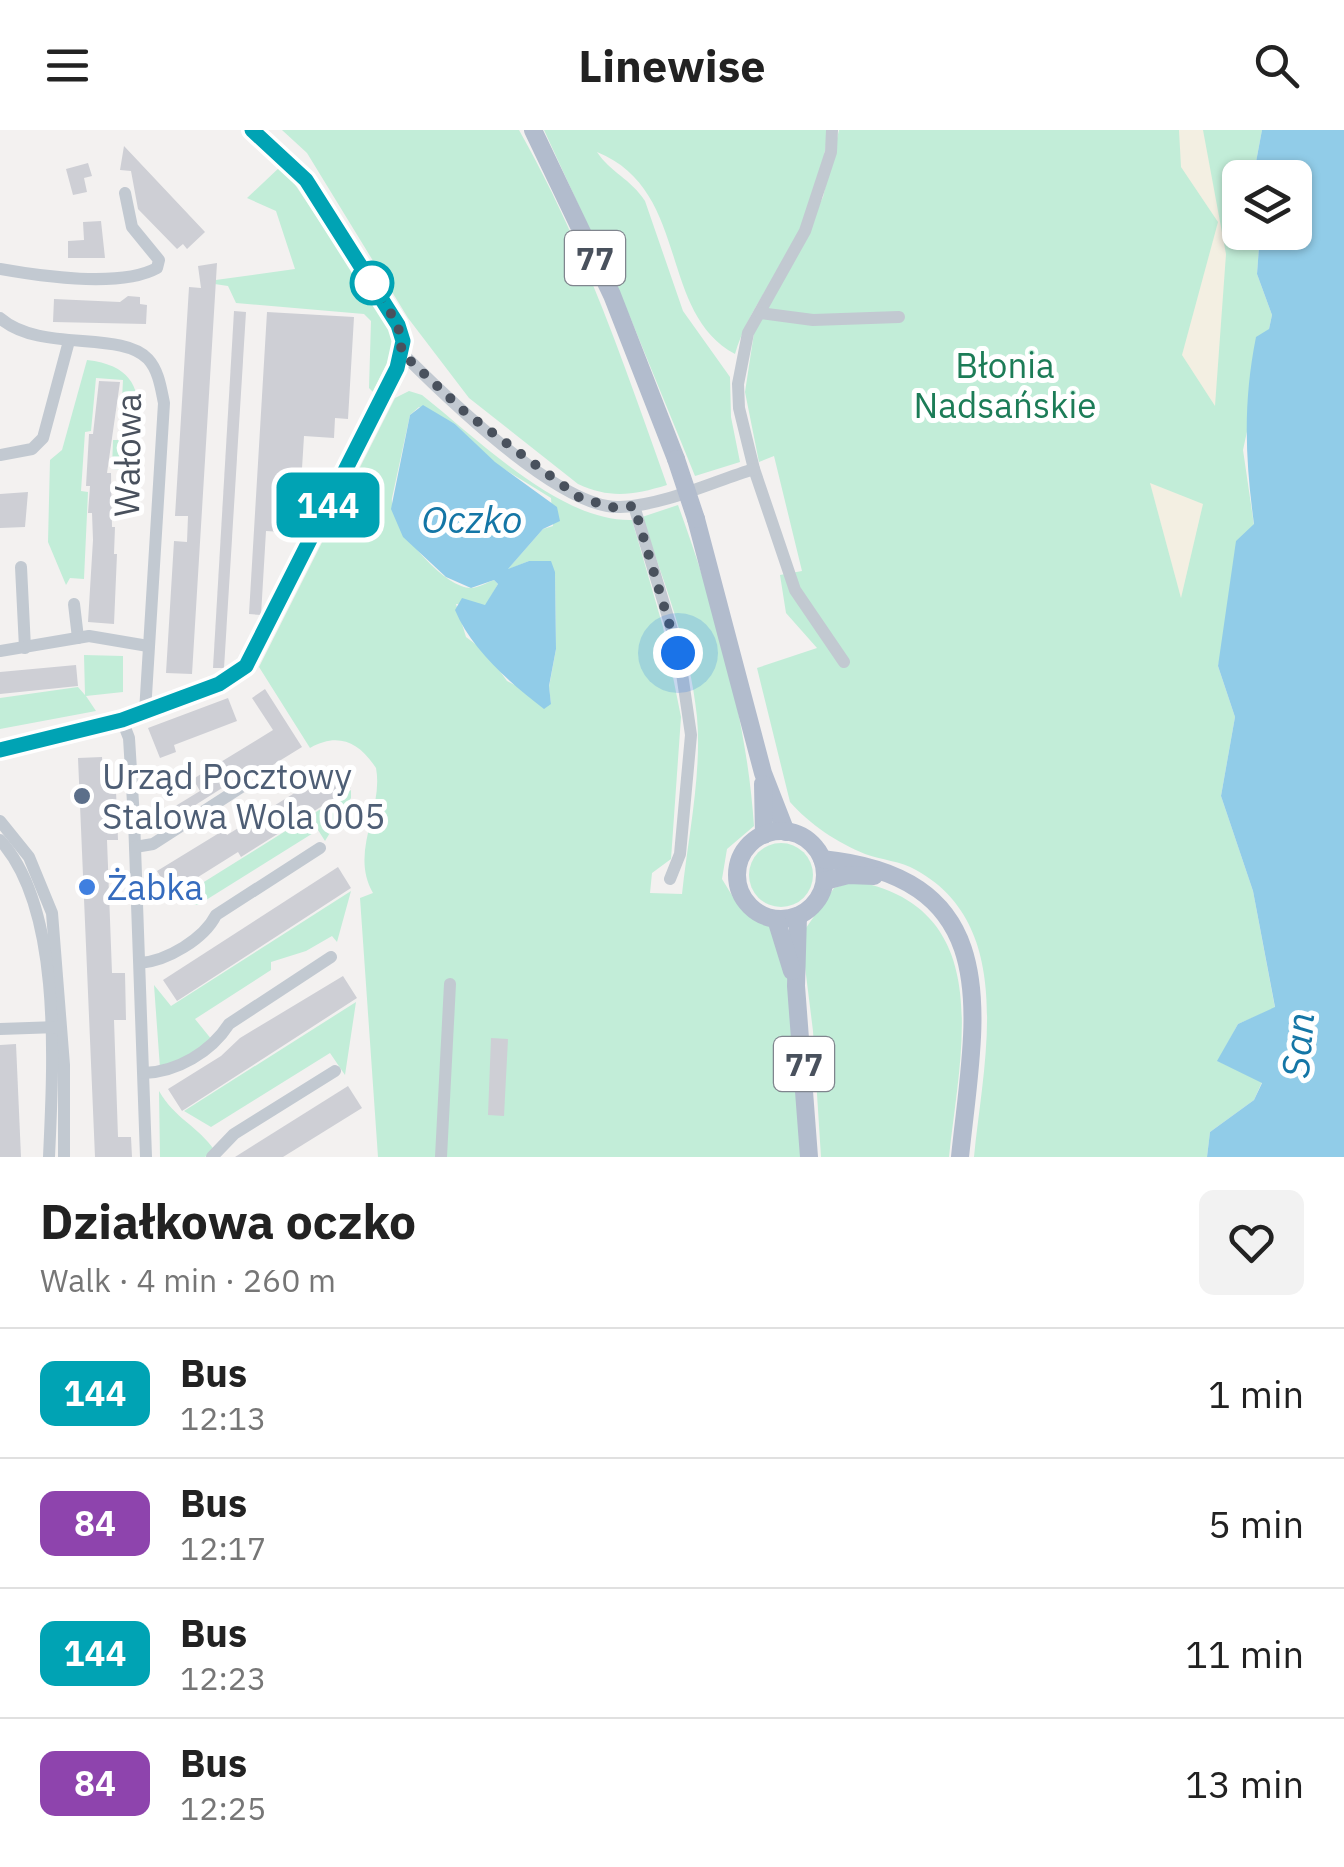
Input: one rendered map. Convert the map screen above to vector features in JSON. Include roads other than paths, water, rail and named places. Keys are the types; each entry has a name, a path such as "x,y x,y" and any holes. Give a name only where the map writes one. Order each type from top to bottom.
{"main road":[{"name":"77","path":"533,130 607,283 676,459 696,518 763,773 786,832"},
{"name":"77","path":"763,773 764,835"},
{"path":"786,832 810,842 822,859 825,881 815,904 798,916 776,919 750,907 738,881 743,854 764,835 786,832"},
{"path":"822,859 861,864 893,878 942,912 960,938 972,970 974,1017 960,1157"},
{"path":"825,881 854,874 893,878"},
{"name":"77","path":"798,916 796,986 809,1157"},
{"name":"77","path":"776,919 796,986"}],"street":[{"path":"0,750 145,712 219,684 254,657 402,353 398,325 306,180 252,130"},
{"path":"832,130 831,152 804,231 744,346 738,384 739,408 754,469 796,590 844,662"},
{"path":"0,269 41,276 110,277 157,268 159,260 153,250 132,227 126,193"},
{"path":"760,312 813,320 899,317"},
{"name":"Wałowa","path":"0,318 29,336 135,350 156,371 164,404 145,712"},
{"path":"0,456 32,449 43,438 69,341"},
{"path":"402,353 502,443 562,488 598,505 634,506 754,469"},
{"path":"634,506 667,608 688,708 690,750 680,854 670,879"},
{"path":"21,567 25,648"},
{"path":"74,604 78,638"},
{"path":"0,651 78,638 148,646"},
{"path":"122,720 129,738 135,846 146,1157"},
{"path":"135,846 153,844 246,784"},
{"path":"0,821 30,857 46,888 57,944 49,1157"},
{"path":"0,840 26,876 36,902 55,1027 64,1157"},
{"path":"140,964 156,962 209,929 216,915 320,848"},
{"path":"144,1073 167,1072 218,1040 229,1024 332,957"},
{"path":"441,1157 450,984"},
{"path":"0,1029 55,1027"},
{"path":"212,1157 234,1134 336,1071"}],"water":[{"name":"San","path":"1262,130 1344,130 1344,1157 1207,1157 1210,1132 1254,1100 1262,1083 1217,1061 1238,1024 1275,1007 1253,891 1221,796 1235,717 1218,666 1236,541 1254,524 1247,407 1256,337 1269,329 1272,315 1257,274 1259,250 1312,250 1312,160 1256,160"},
{"name":"Oczko","path":"423,405 455,424 495,462 557,507 560,521 543,529 508,569 529,561 551,561 555,572 556,649 549,686 551,704 544,709 481,652 455,610 462,598 485,605 498,584 494,580 471,588 446,577 403,537 391,509 410,415"}],"place":[{"name":"Urząd Pocztowy Stalowa Wola 005","path":"82,796"},
{"name":"Żabka","path":"87,887"}],"park label":[{"name":"Błonia Nadsańskie","path":"1005,385"}]}
